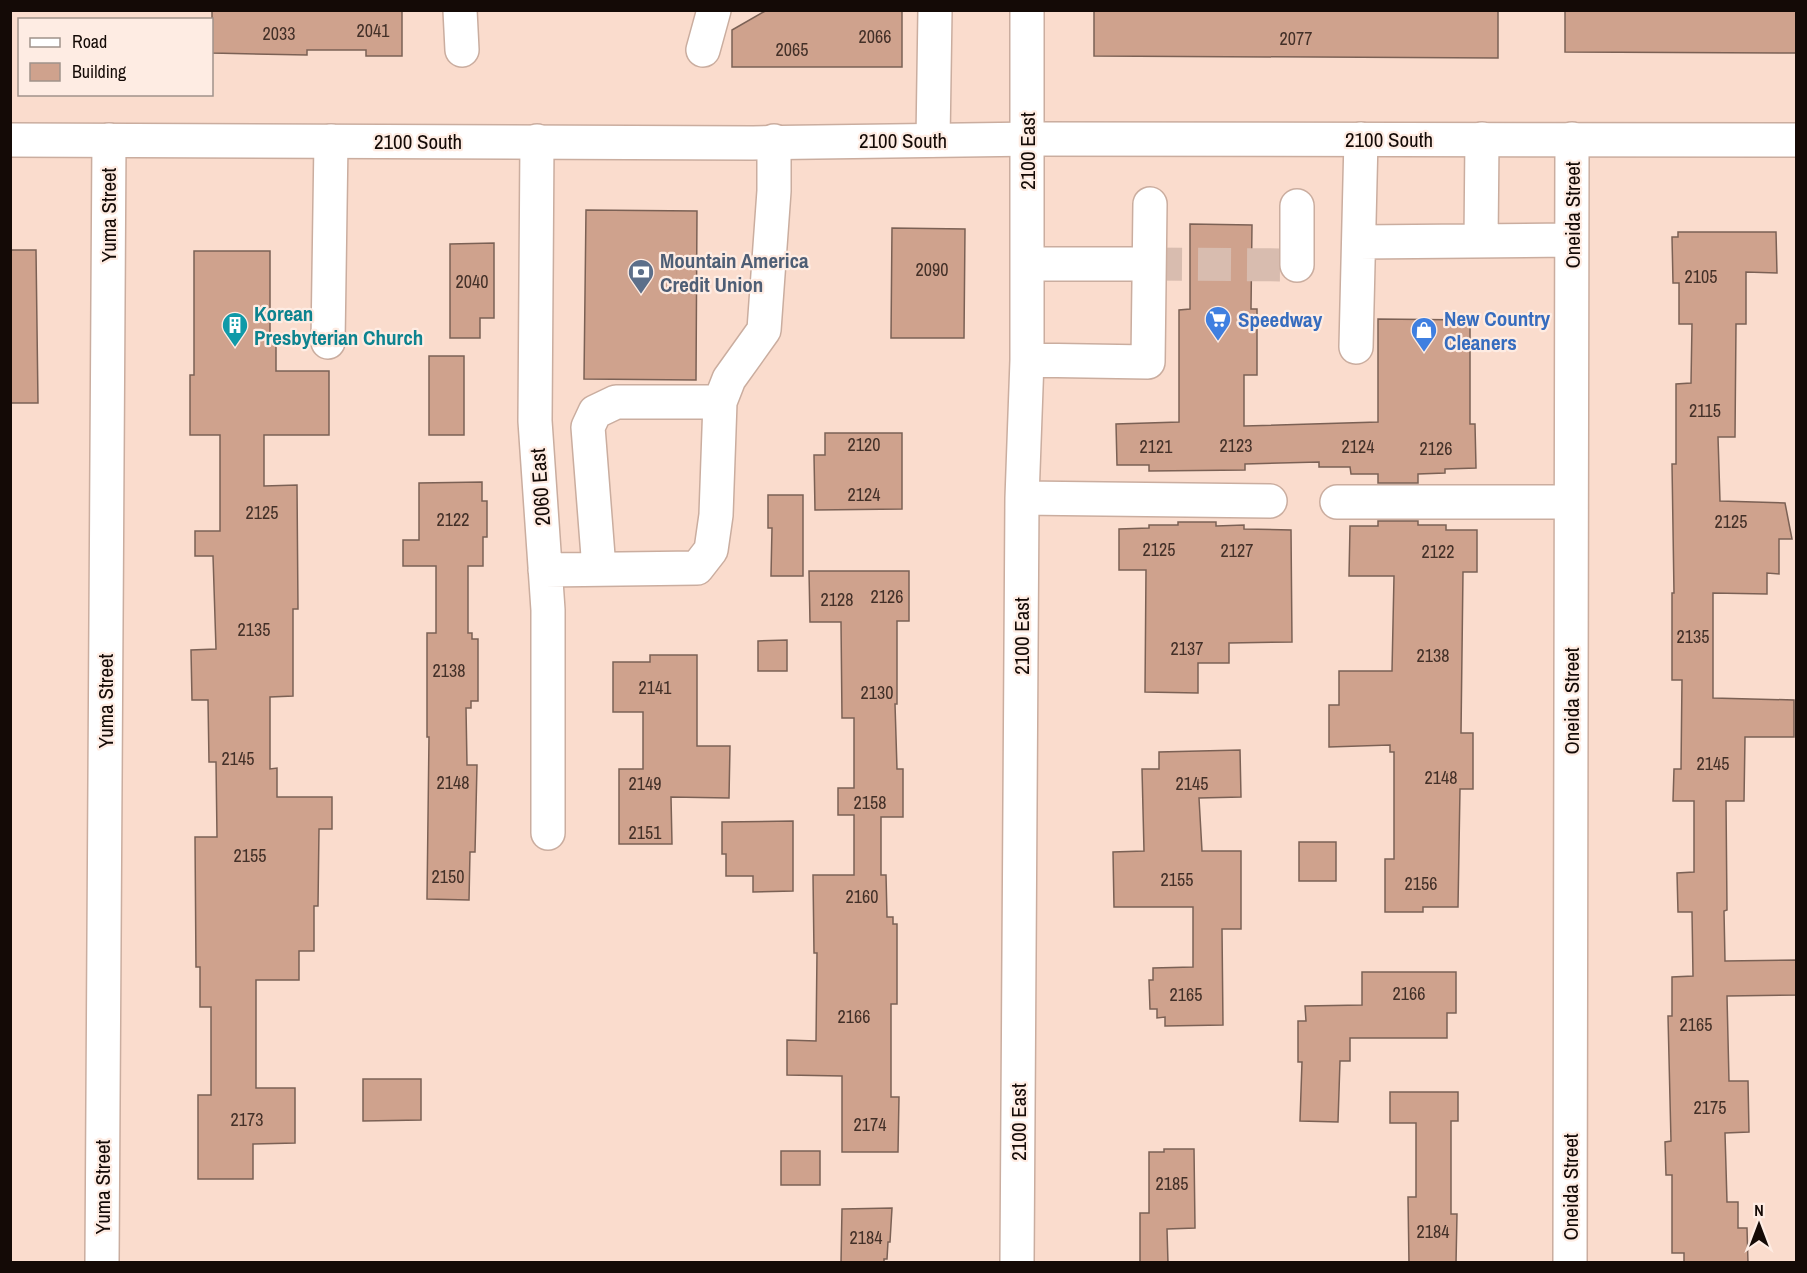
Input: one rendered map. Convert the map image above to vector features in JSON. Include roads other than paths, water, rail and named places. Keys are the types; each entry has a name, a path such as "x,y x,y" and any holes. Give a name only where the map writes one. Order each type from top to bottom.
{"street":[{"path":"460,10 462,50"},
{"path":"703,50 714,10"},
{"path":"933,140 935,10"},
{"name":"2100 East","path":"1017,1263 1022,498 1027,360 1027,10"},
{"path":"1356,347 1361,139"},
{"path":"1481,241 1482,139"},
{"name":"Oneida Street","path":"1570,1263 1572,139"},
{"name":"2100 South","path":"10,140 1797,140"},
{"name":"Yuma Street","path":"102,1263 109,140"},
{"path":"328,342 331,141"},
{"name":"2060 East","path":"537,141 535,421 549,639 548,833"},
{"path":"545,570 697,568 711,550 716,515 720,402 729,379 764,330 774,191 774,141"},
{"path":"1027,360 1148,362 1150,204"},
{"path":"1297,206 1297,265"},
{"path":"1359,242 1571,240"},
{"path":"1027,264 1149,264"},
{"path":"599,569 588,427 595,412 616,402 720,402"},
{"path":"1022,498 1270,501"},
{"path":"1337,502 1571,502"}],"tunnel":[{"path":"1149,264 1297,265"}],"place":[{"name":"Mountain America Credit Union","path":"641,295"},
{"name":"Speedway","path":"1218,342"},
{"name":"Korean Presbyterian Church","path":"235,348"},
{"name":"New Country Cleaners","path":"1424,353"}]}
